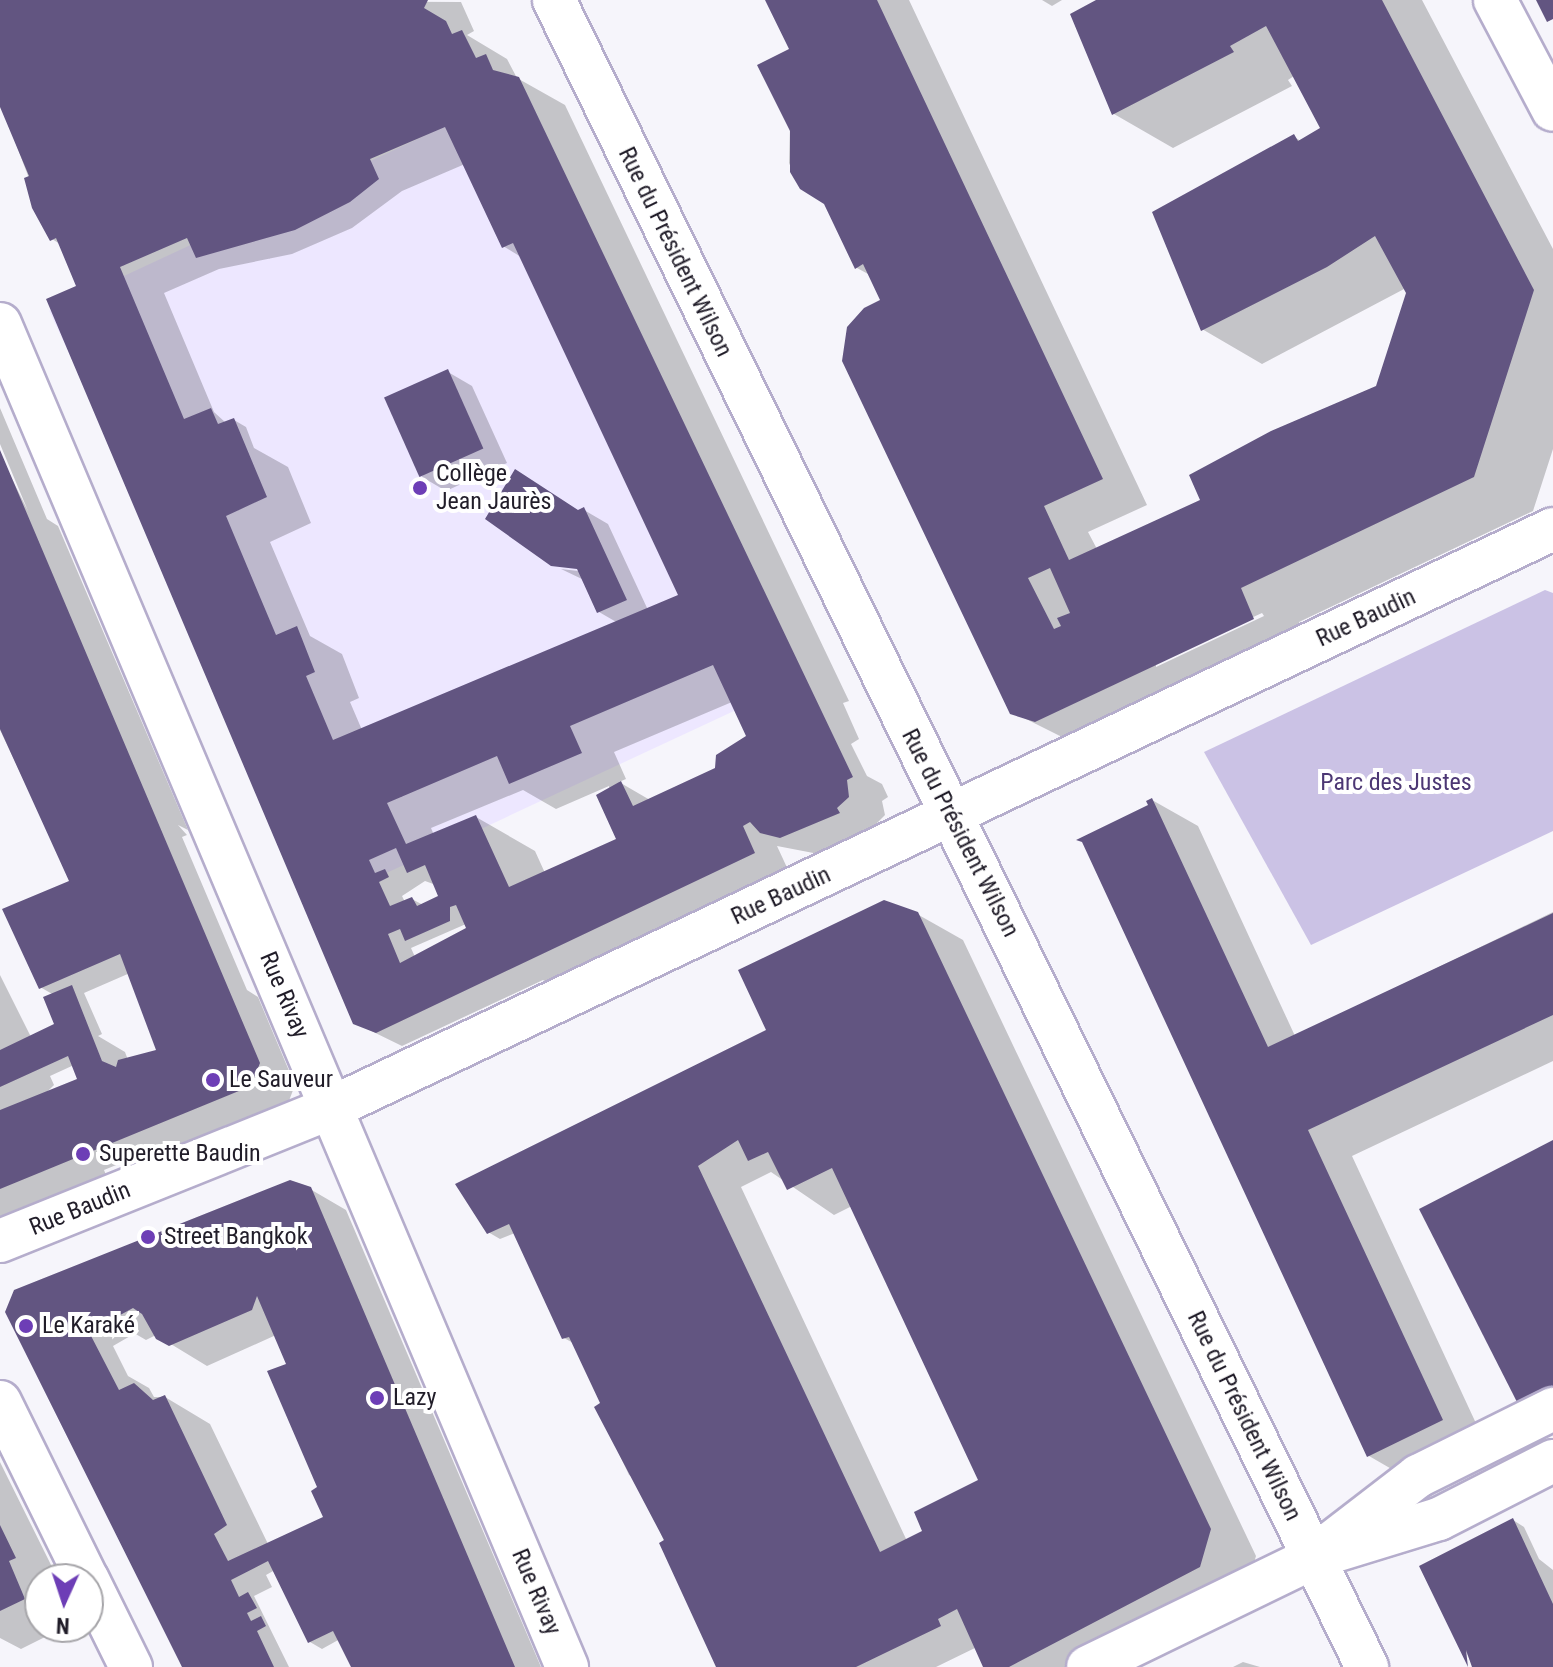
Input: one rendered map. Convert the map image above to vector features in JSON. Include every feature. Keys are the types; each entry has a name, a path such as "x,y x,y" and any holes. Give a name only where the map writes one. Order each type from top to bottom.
{"street":[{"name":"Rue du Président Wilson","path":"554,0 1367,1667"},
{"path":"1495,0 1553,110"},
{"name":"Rue Rivay","path":"0,324 567,1667"},
{"name":"Rue Baudin","path":"0,1241 331,1108 953,816 1553,529"},
{"path":"0,1402 80,1563"},
{"path":"1312,1558 1418,1476 1553,1409"},
{"path":"1088,1667 1312,1558 1439,1519 1553,1461"},
{"path":"104,1612 131,1667"}],"shaded area":[{"name":"Collège Jean Jaurès","path":"525,89 801,680 325,902 49,311"}],"green space":[{"name":"Parc des Justes","path":"1545,590 1553,593 1553,831 1311,945 1204,752"}],"building":[{"path":"0,0 428,0 424,8 446,21 452,34 462,30 476,58 486,54 493,70 519,77 853,777 847,780 849,797 837,808 840,813 780,838 760,833 750,822 743,826 755,853 376,1033 353,1024 46,299 76,286 56,238 50,241 32,208 24,178 29,176 0,107","holes":["445,127 502,248 513,243 678,595 333,740 306,676 315,672 297,626 276,635 226,516 267,497 234,418 218,424 211,408 184,419 120,267 187,238 196,258 295,230 350,202 379,179 370,159","713,665 746,736 716,755 715,768 633,806 621,781 596,795 616,839 509,887 476,815 406,844 387,803 497,756 509,784 582,753 570,726","396,848 407,873 425,865 438,896 417,906 412,897 390,906 379,882 389,877 385,869 375,873 369,860","456,905 466,928 400,963 388,934 400,929 405,941 450,921 450,907"]},
{"path":"765,0 877,0 1103,479 1044,506 1069,560 1200,500 1189,475 1271,431 1376,386 1406,293 1375,236 1327,267 1201,331 1152,212 1294,134 1298,141 1320,128 1266,26 1230,46 1234,52 1112,115 1070,14 1096,0 1382,0 1534,290 1474,477 1241,588 1254,619 1035,722 1010,714 842,361 847,327 864,308 880,300 863,264 855,269 824,204 800,189 790,172 790,131 757,65 789,49","holes":["1050,568 1070,613 1057,618 1061,626 1054,629 1028,578"]},
{"path":"1536,0 1553,0 1553,19 1547,22"},
{"path":"448,369 483,448 419,477 384,397"},
{"path":"0,450 260,1063 251,1086 0,1189 0,1110 77,1079 68,1056 0,1087 0,1050 54,1024 43,997 72,985 102,1061 116,1067 118,1060 156,1050 120,954 39,989 2,909 69,881 0,729"},
{"path":"515,469 578,510 584,507 627,600 597,613 577,569 551,566 485,519"},
{"path":"1152,798 1268,1047 1553,913 1553,1015 1308,1130 1443,1420 1367,1457 1082,842 1076,840 1148,805 1146,801"},
{"path":"884,900 918,912 1211,1529 1200,1567 1009,1667 983,1667 957,1609 938,1619 941,1626 856,1667 716,1667 659,1543 664,1540 594,1407 600,1403 569,1337 562,1339 509,1224 487,1234 455,1184 766,1030 738,970","holes":["738,1140 748,1161 768,1152 787,1190 832,1168 978,1480 914,1512 922,1531 880,1552 698,1166"]},
{"path":"1553,1140 1553,1386 1518,1404 1419,1209"},
{"path":"290,1180 311,1187 515,1667 351,1667 333,1631 308,1643 268,1561 231,1580 239,1597 248,1592 257,1608 247,1613 251,1621 261,1616 266,1626 257,1631 274,1667 182,1667 5,1312 14,1290","holes":["257,1296 286,1364 267,1371 317,1487 311,1491 323,1517 228,1561 214,1534 227,1525 165,1395 153,1400 134,1383 119,1390 89,1332 133,1308 142,1314 156,1339 169,1346 252,1310"]},
{"path":"1513,1518 1553,1604 1553,1667 1472,1667 1466,1650 1468,1667 1419,1566"},
{"path":"0,1525 16,1558 9,1561 24,1599 0,1611"}],"place":[{"name":"Collège Jean Jaurès","path":"420,488"},
{"name":"Le Sauveur","path":"213,1080"},
{"name":"Superette Baudin","path":"83,1154"},
{"name":"Street Bangkok","path":"148,1237"},
{"name":"Le Karaké","path":"26,1326"},
{"name":"Lazy","path":"377,1398"}]}
